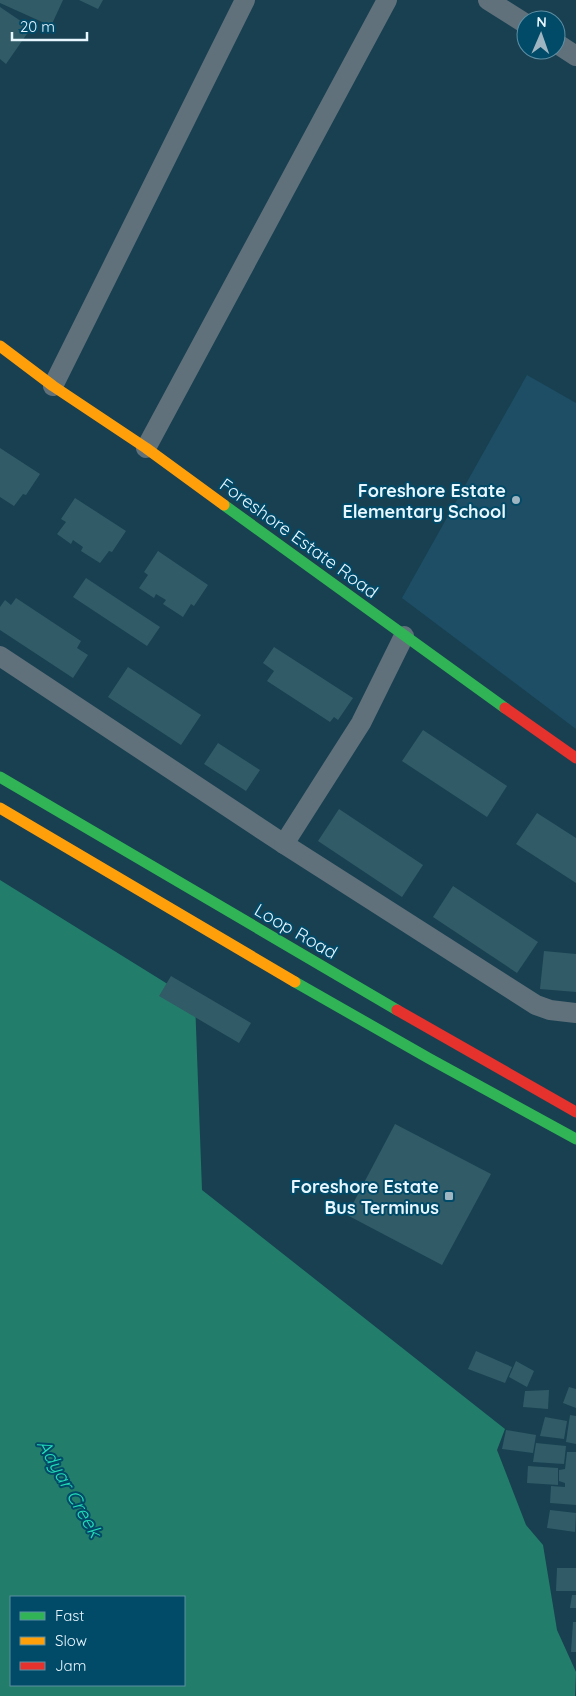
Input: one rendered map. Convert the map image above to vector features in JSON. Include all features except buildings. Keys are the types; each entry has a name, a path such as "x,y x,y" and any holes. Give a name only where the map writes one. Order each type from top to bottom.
{"street":[{"path":"52,386 245,0"},
{"path":"146,448 387,0"},
{"path":"488,0 516,18"},
{"name":"Foreshore Estate Road","path":"0,346 52,386 146,448 404,636 576,758"},
{"path":"284,844 361,723 404,636"},
{"path":"0,656 284,844 536,1005 550,1010 576,1013"},
{"name":"Loop Road","path":"0,777 318,965 576,1112"},
{"path":"0,808 317,996 496,1097 576,1139"}],"shaded area":[{"name":"Foreshore Estate Elementary School","path":"527,375 576,403 576,729 402,598"}],"water":[{"name":"Adyar Creek","path":"0,880 195,1001 202,1190 505,1429 497,1450 526,1525 543,1545 557,1630 576,1672 575,1696 0,1696"}],"traffic: fast":[{"path":"224,505 505,708"},
{"path":"0,777 397,1010"},
{"path":"295,982 576,1139"}],"traffic: slow":[{"path":"0,346 53,386 146,448 224,505"},
{"path":"0,808 295,982"}],"traffic: jam":[{"path":"505,708 576,758"},
{"path":"397,1010 576,1112"}],"place":[{"name":"Foreshore Estate Elementary School","path":"516,500"},
{"name":"Foreshore Estate Bus Terminus","path":"449,1196"}]}
